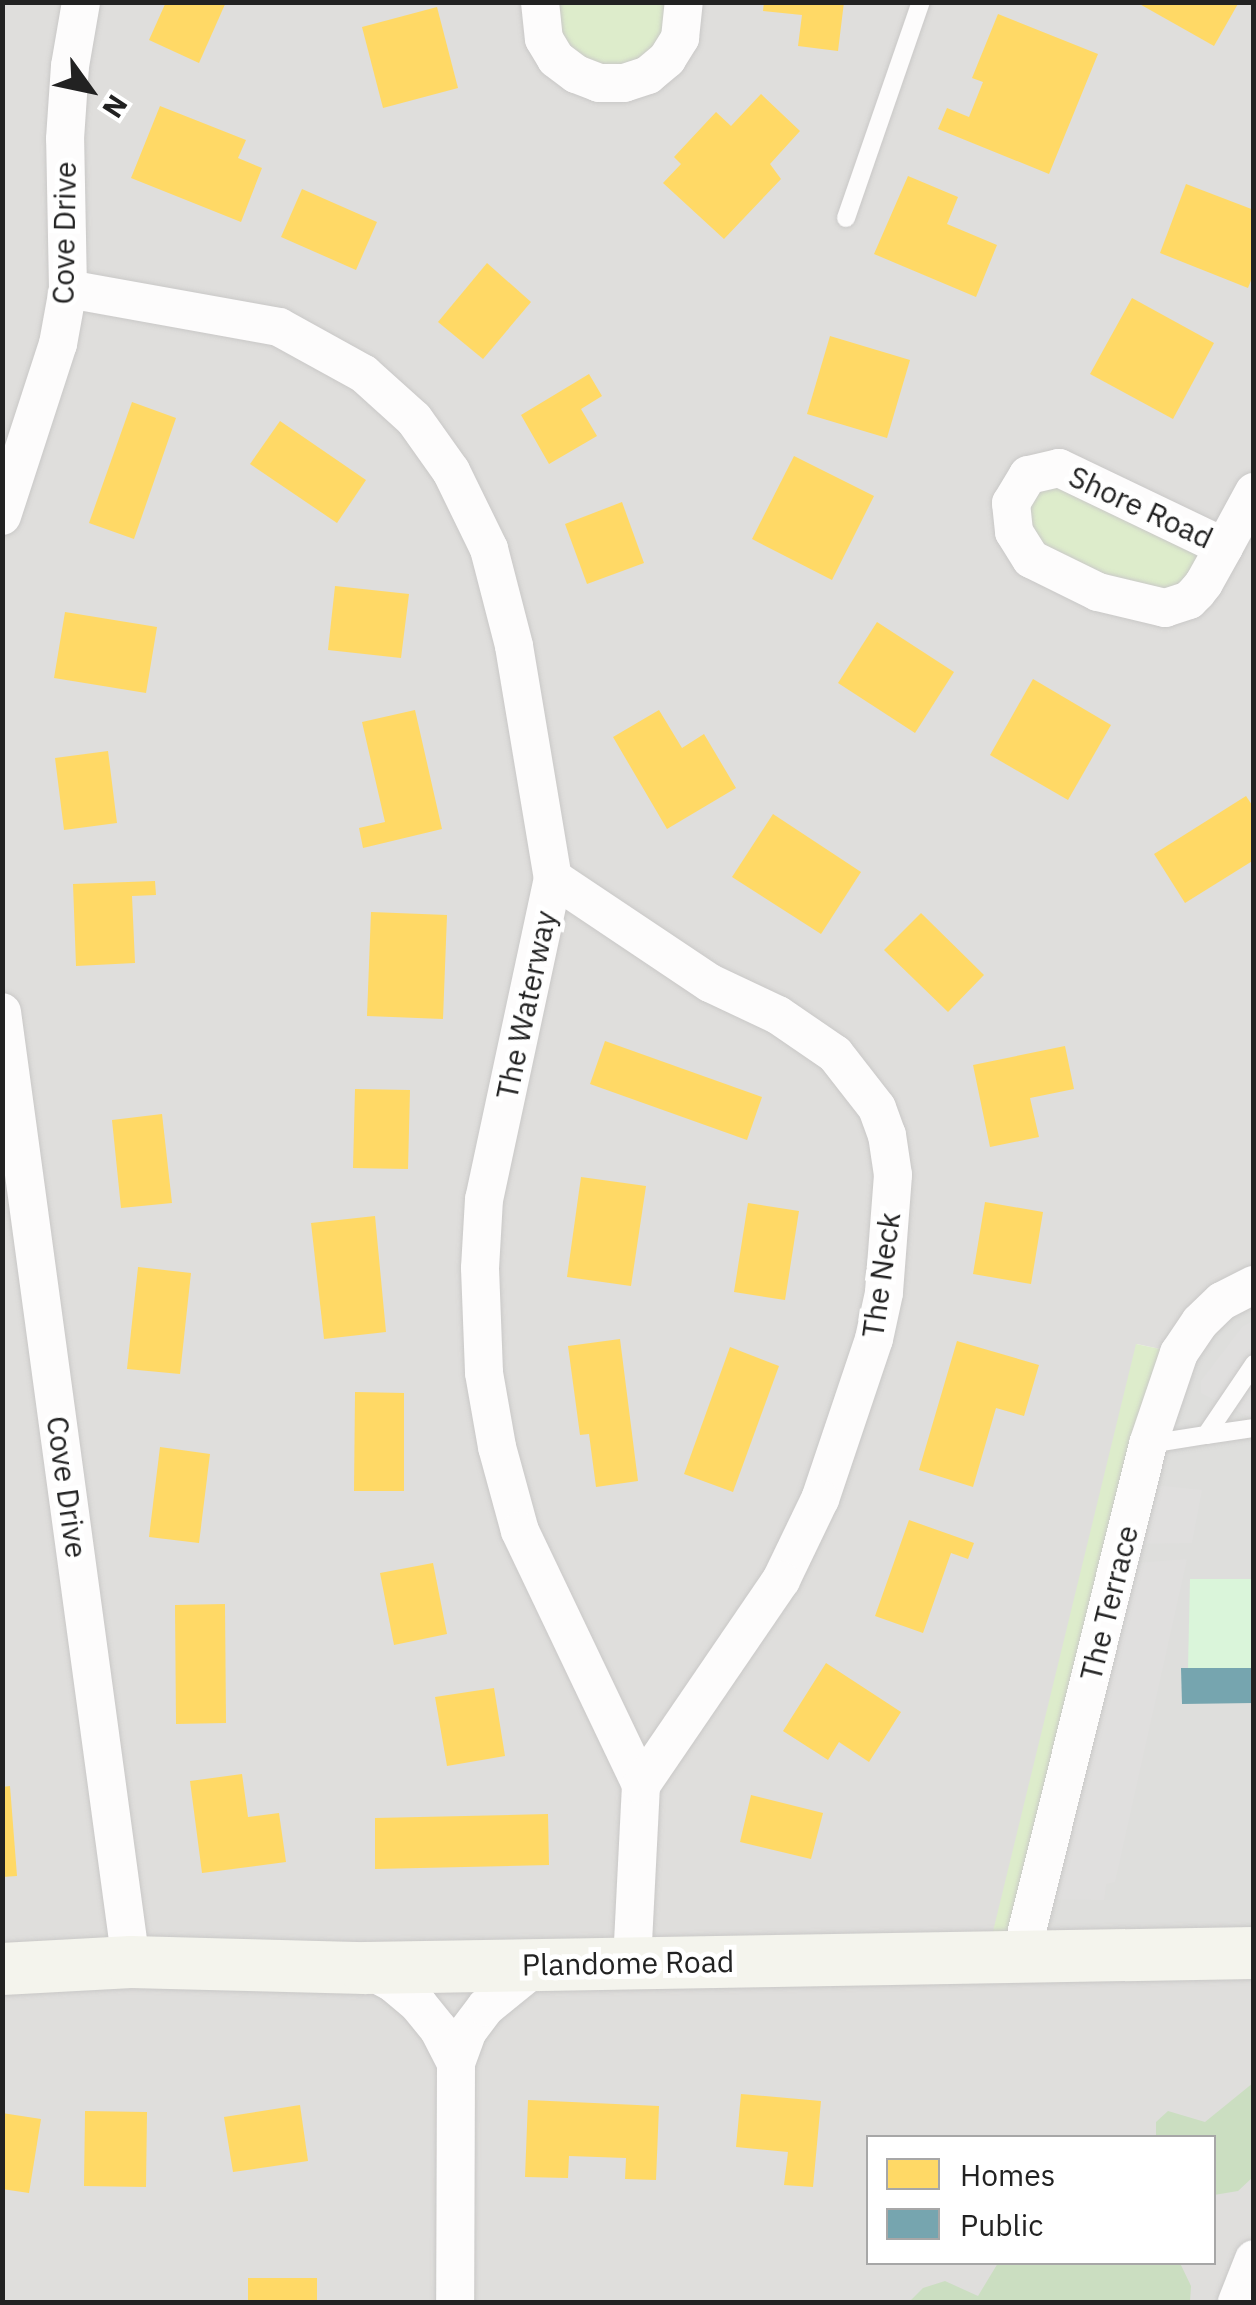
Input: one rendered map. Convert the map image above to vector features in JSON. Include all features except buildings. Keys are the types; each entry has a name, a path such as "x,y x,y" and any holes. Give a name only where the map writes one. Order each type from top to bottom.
{"main road":[{"name":"Plandome Road","path":"2,1969 131,1962 364,1968 1254,1953"}],"street":[{"name":"Cove Drive","path":"2,516 58,344 68,289 65,139 70,66 81,2"},
{"path":"540,2 544,39 556,59 576,74 599,83 624,83 648,75 667,59 680,38 684,2"},
{"name":"The Waterway","path":"68,289 279,327 364,374 414,419 451,471 489,548 514,646 553,878 484,1199 480,1268 484,1373 497,1447 520,1531 641,1786 632,1963"},
{"name":"Shore Road","path":"1224,547 1059,468 1028,475 1010,503 1014,532 1031,559 1084,586 1148,607 1189,600 1224,547 1254,492"},
{"name":"The Neck","path":"553,878 710,983 778,1015 835,1054 877,1108 887,1135 893,1175 884,1292 874,1339 820,1499 781,1580 641,1786"},
{"name":"Cove Drive","path":"2,1012 131,1962"},
{"name":"The Terrace","path":"1021,1955 1148,1444 1179,1353 1200,1322 1222,1301 1254,1285"},
{"path":"455,2302 456,2063 467,2032 486,2007 539,1964"},
{"path":"364,1968 394,1983 418,2004 440,2030 456,2063"},
{"path":"1237,2302 1254,2260"}],"lane":[{"path":"846,218 921,2"},
{"path":"1206,1435 1254,1364"},
{"path":"1148,1444 1254,1428"}],"shaded area":[{"path":"3,3 1253,3 1253,1285 1179,1353 1137,1344 1253,1953 1253,2302 3,2302"},
{"path":"1253,1285 1253,1953 1021,1955 1179,1353"},
{"path":"1253,1321 1253,1419 1201,1393 1201,1381 1243,1326"},
{"path":"1144,1484 1202,1490 1192,1543 1128,1544"},
{"path":"1187,1559 1115,1882 1106,1884 1104,1900 1038,1899 1123,1564"}],"green space":[{"path":"540,2 684,3 667,59 576,74"},
{"path":"1028,475 1224,547 1189,600 1048,568 1015,493"},
{"path":"1136,1344 1179,1353 1021,1955 987,1956"},
{"path":"1190,1579 1253,1579 1252,1668 1188,1668"},
{"path":"1253,2083 1253,2177 1238,2191 1216,2195 1216,2135 1156,2135 1156,2122 1168,2111 1205,2122"},
{"path":"997,2265 1181,2265 1191,2286 1190,2302 909,2302 923,2288 945,2281 978,2296"}]}
